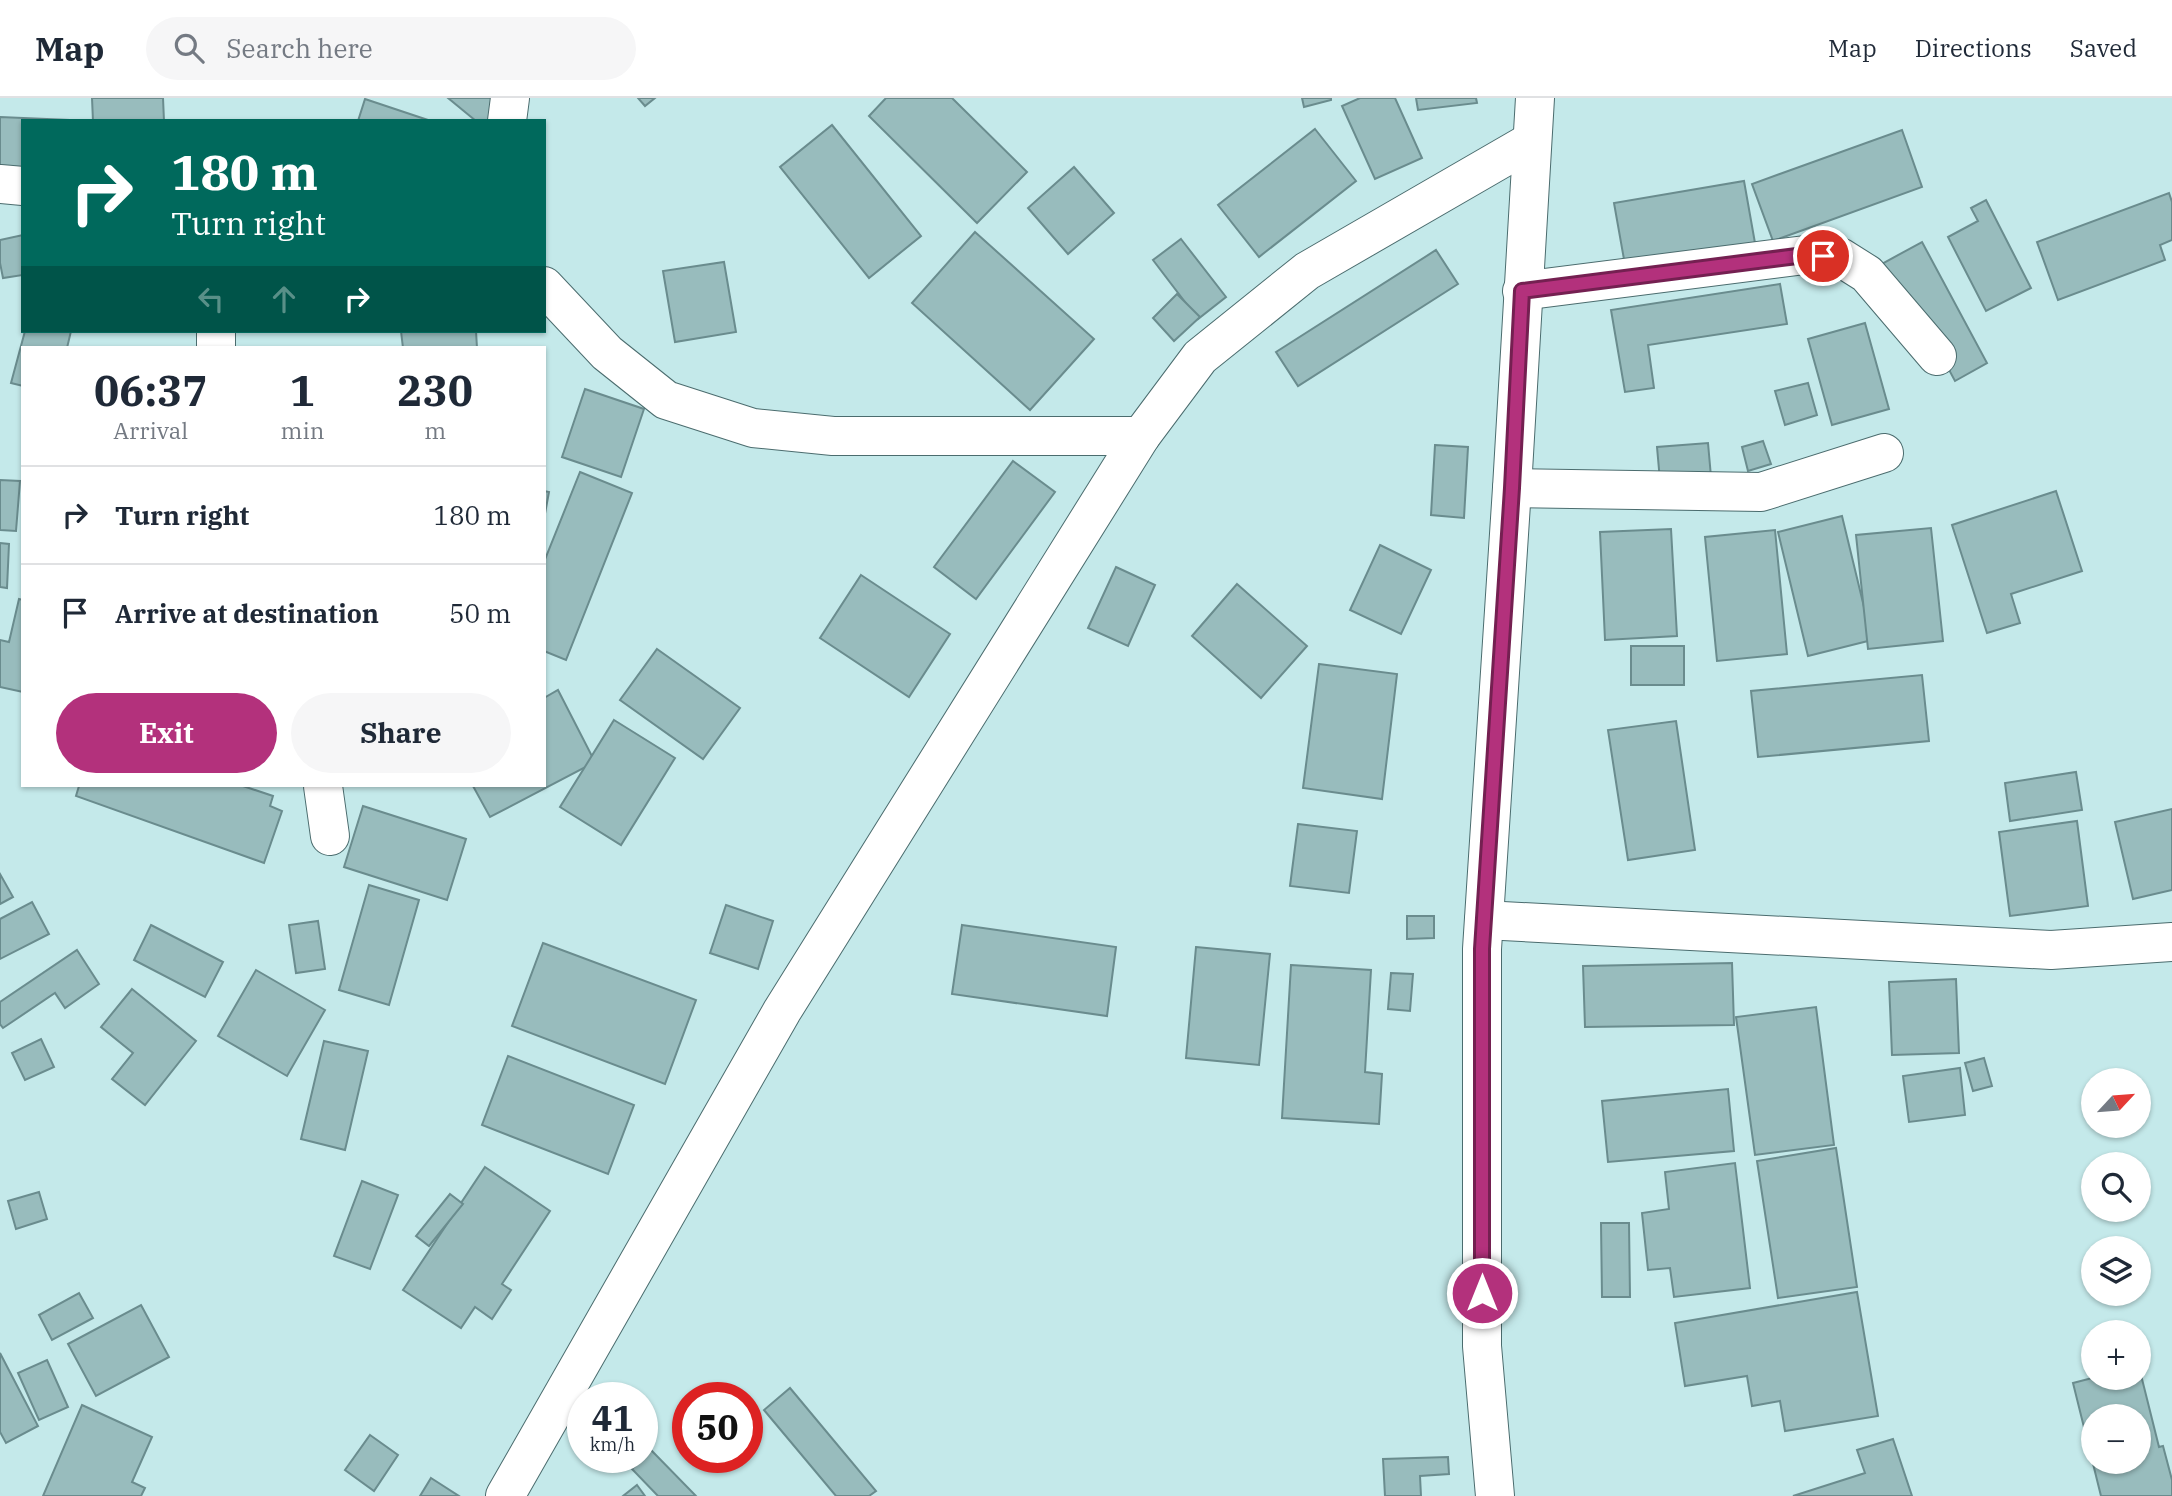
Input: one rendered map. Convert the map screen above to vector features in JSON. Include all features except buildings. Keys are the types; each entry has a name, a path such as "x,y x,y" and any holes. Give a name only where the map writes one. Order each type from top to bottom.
{"street":[{"path":"507,119 510,98"},
{"path":"1495,1496 1482,1346 1482,949 1535,98"},
{"path":"505,1496 782,1011 1141,436 1200,357 1307,271 1532,141"},
{"path":"0,184 21,186"},
{"path":"1522,291 1805,255 1840,257 1867,274 1937,356"},
{"path":"546,288 607,353 666,400 753,428 833,436 1141,436"},
{"path":"1512,488 1761,492 1884,453"},
{"path":"323,787 330,836"},
{"path":"1484,920 2051,950 2172,942"}],"route":[{"path":"1482,1293 1482,949 1522,291 1805,255 1823,256"}]}
